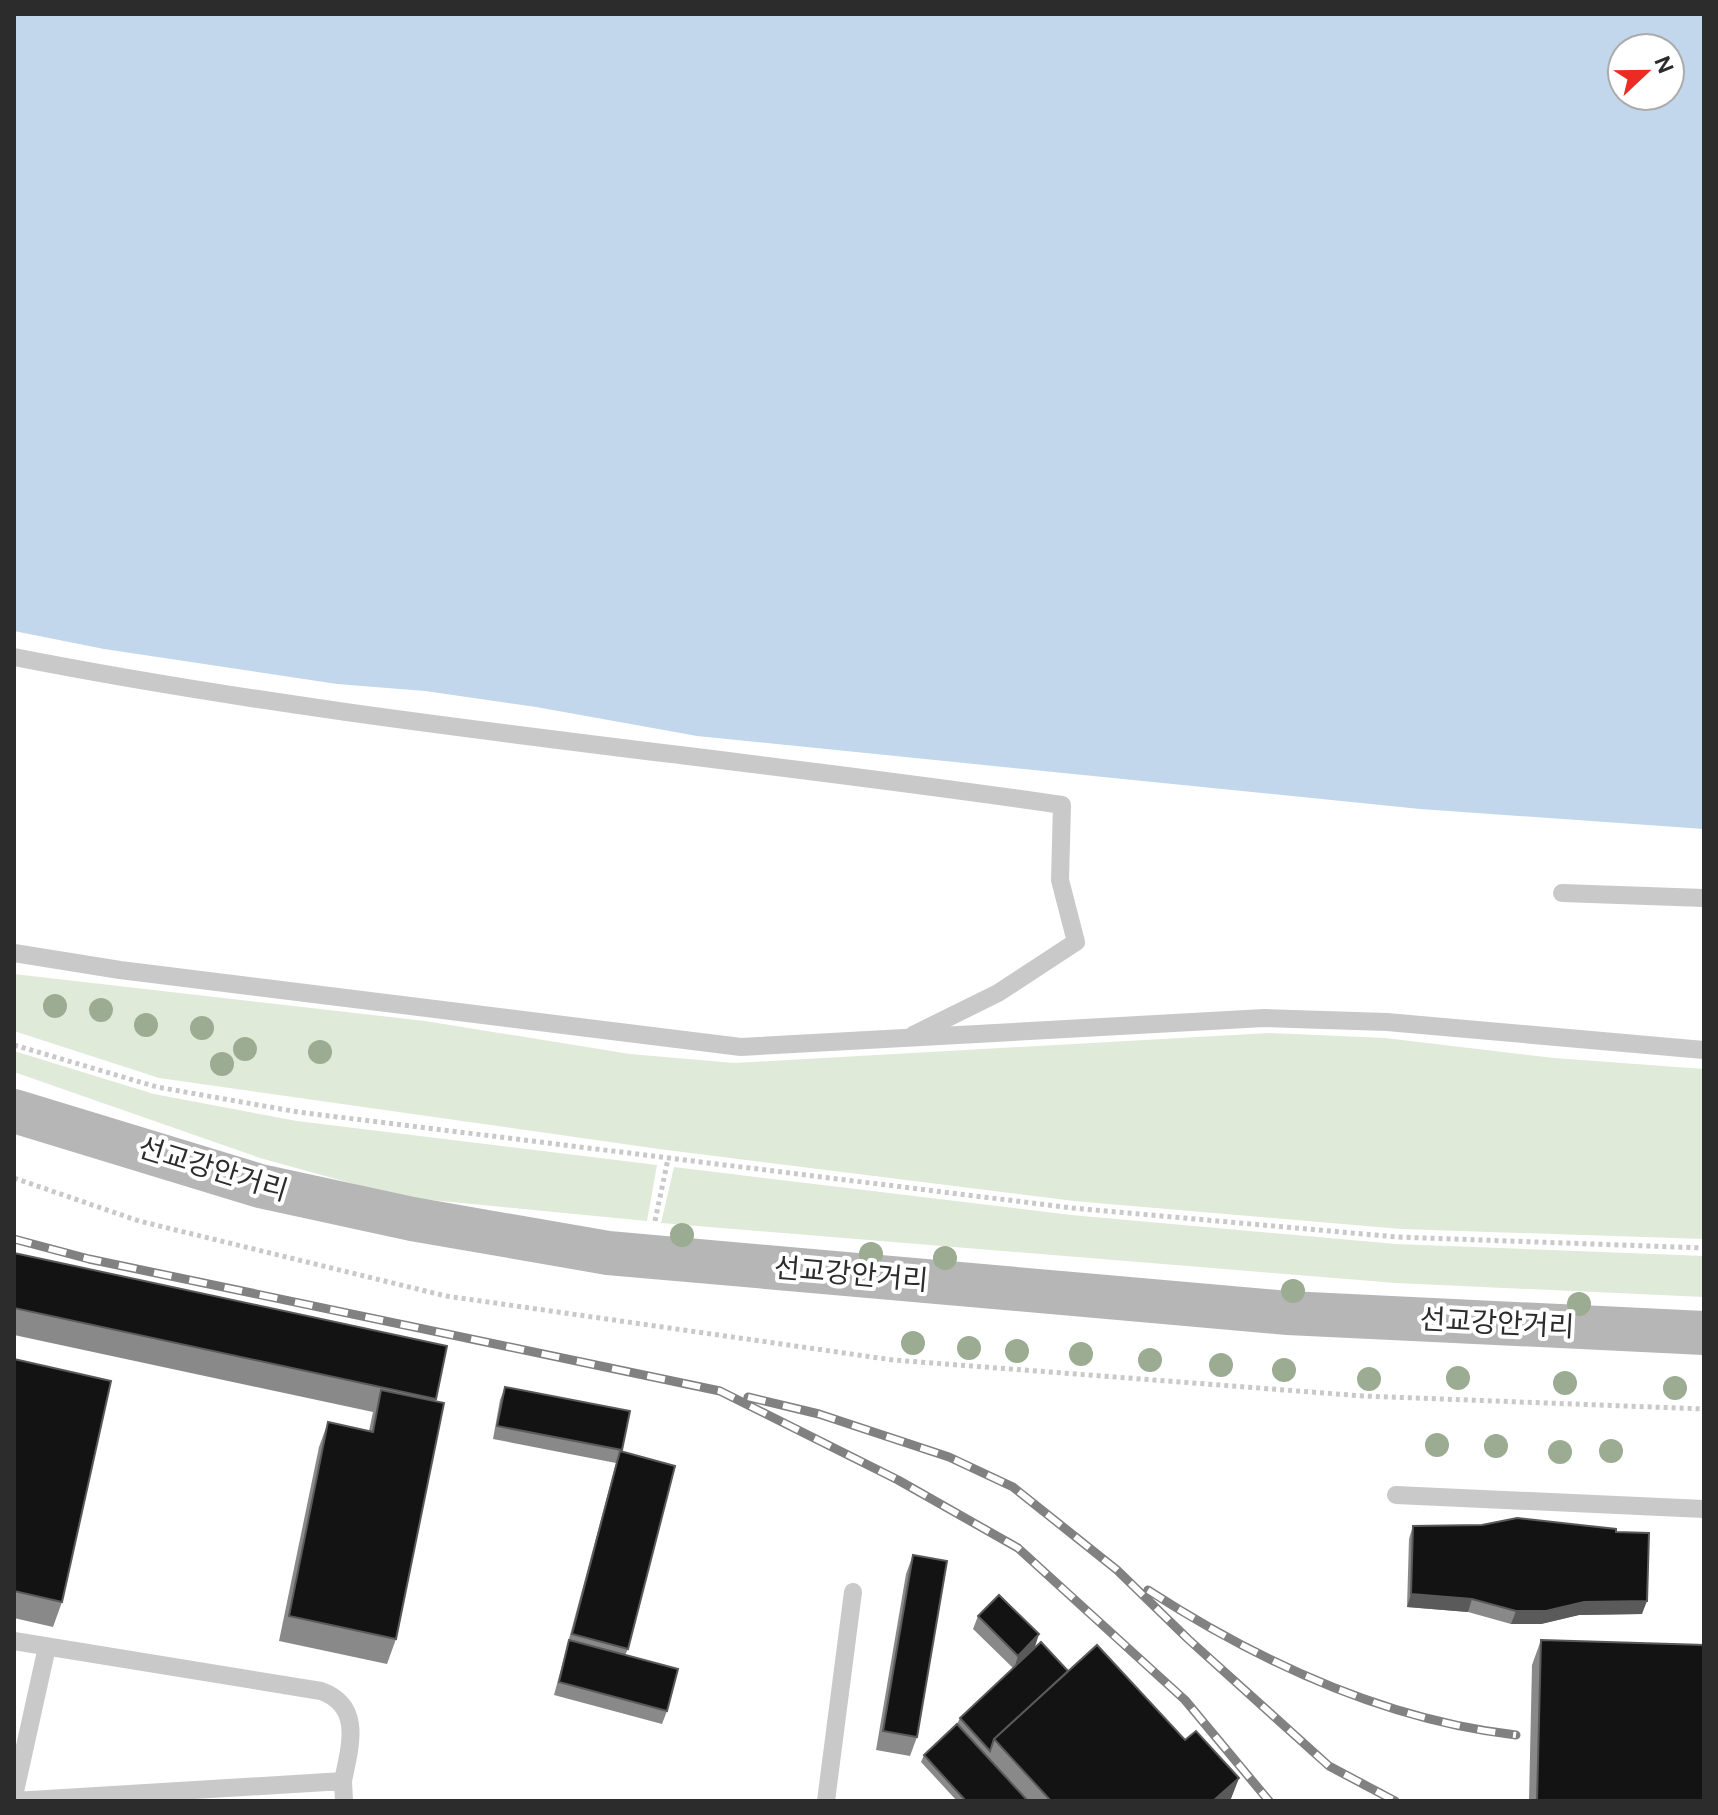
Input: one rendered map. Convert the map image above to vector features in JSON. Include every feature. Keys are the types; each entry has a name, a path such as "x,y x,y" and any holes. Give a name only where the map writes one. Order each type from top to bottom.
{"main road":[{"name":"선교강안거리","path":"14,1111 260,1186 412,1219 608,1253 1288,1313 1704,1333"}],"lane":[{"path":"14,657 113,677 433,723 1062,805 1060,880 1076,942 998,993 904,1040"},
{"path":"1562,893 1704,898"},
{"path":"14,953 120,970 741,1047 1264,1018 1387,1022 1704,1050"},
{"path":"1396,1495 1704,1509"},
{"path":"826,1801 853,1592"},
{"path":"14,1641 321,1691 336,1696 350,1715 351,1738 343,1781 344,1801"},
{"path":"47,1647 14,1798 343,1781"}],"path":[{"path":"14,1045 157,1087 298,1112 1072,1208 1397,1237 1704,1248"},
{"path":"652,1234 668,1159"},
{"path":"14,1178 139,1221 446,1296 893,1360 1363,1396 1704,1409"}],"green space":[{"path":"14,974 425,1021 630,1054 734,1063 1269,1033 1385,1038 1554,1058 1704,1069 1704,1239 1401,1229 1074,1201 659,1149 159,1078 14,1031"},
{"path":"14,1051 154,1094 297,1121 657,1165 647,1221 401,1197 260,1158 14,1072"},
{"path":"674,1167 1071,1215 1396,1244 1704,1256 1704,1297 1396,1283 661,1223"}],"water":[{"path":"14,14 1704,14 1704,829 1420,809 697,736 536,707 425,691 337,684 104,649 14,631"}],"building":[{"path":"14,1253 447,1346 436,1399 14,1308"},
{"path":"14,1359 111,1381 62,1602 14,1591"},
{"path":"505,1387 630,1411 622,1450 497,1426"},
{"path":"381,1390 444,1403 396,1639 289,1616 328,1422 373,1432"},
{"path":"620,1451 675,1466 628,1649 572,1634"},
{"path":"1517,1518 1616,1529 1616,1532 1649,1533 1647,1601 1584,1602 1546,1611 1516,1611 1472,1599 1411,1594 1413,1526 1482,1525"},
{"path":"913,1555 947,1561 917,1737 883,1731"},
{"path":"999,1595 1039,1634 1018,1656 978,1616"},
{"path":"569,1640 678,1669 667,1711 559,1682"},
{"path":"1541,1640 1704,1645 1704,1801 1537,1801"},
{"path":"1041,1642 1068,1671 994,1739 990,1751 960,1718"},
{"path":"1097,1645 1185,1740 1196,1731 1239,1778 1213,1801 1051,1801 994,1739"},
{"path":"957,1724 1028,1801 966,1801 924,1755"}],"railway":[{"path":"14,1239 89,1259 720,1391 898,1480 1018,1548 1185,1700 1269,1801"},
{"path":"748,1397 819,1414 949,1457 1013,1487 1117,1570 1188,1639 1329,1766 1395,1801"},
{"path":"1148,1590 1233,1640 1324,1684 1419,1716 1516,1735"}]}
